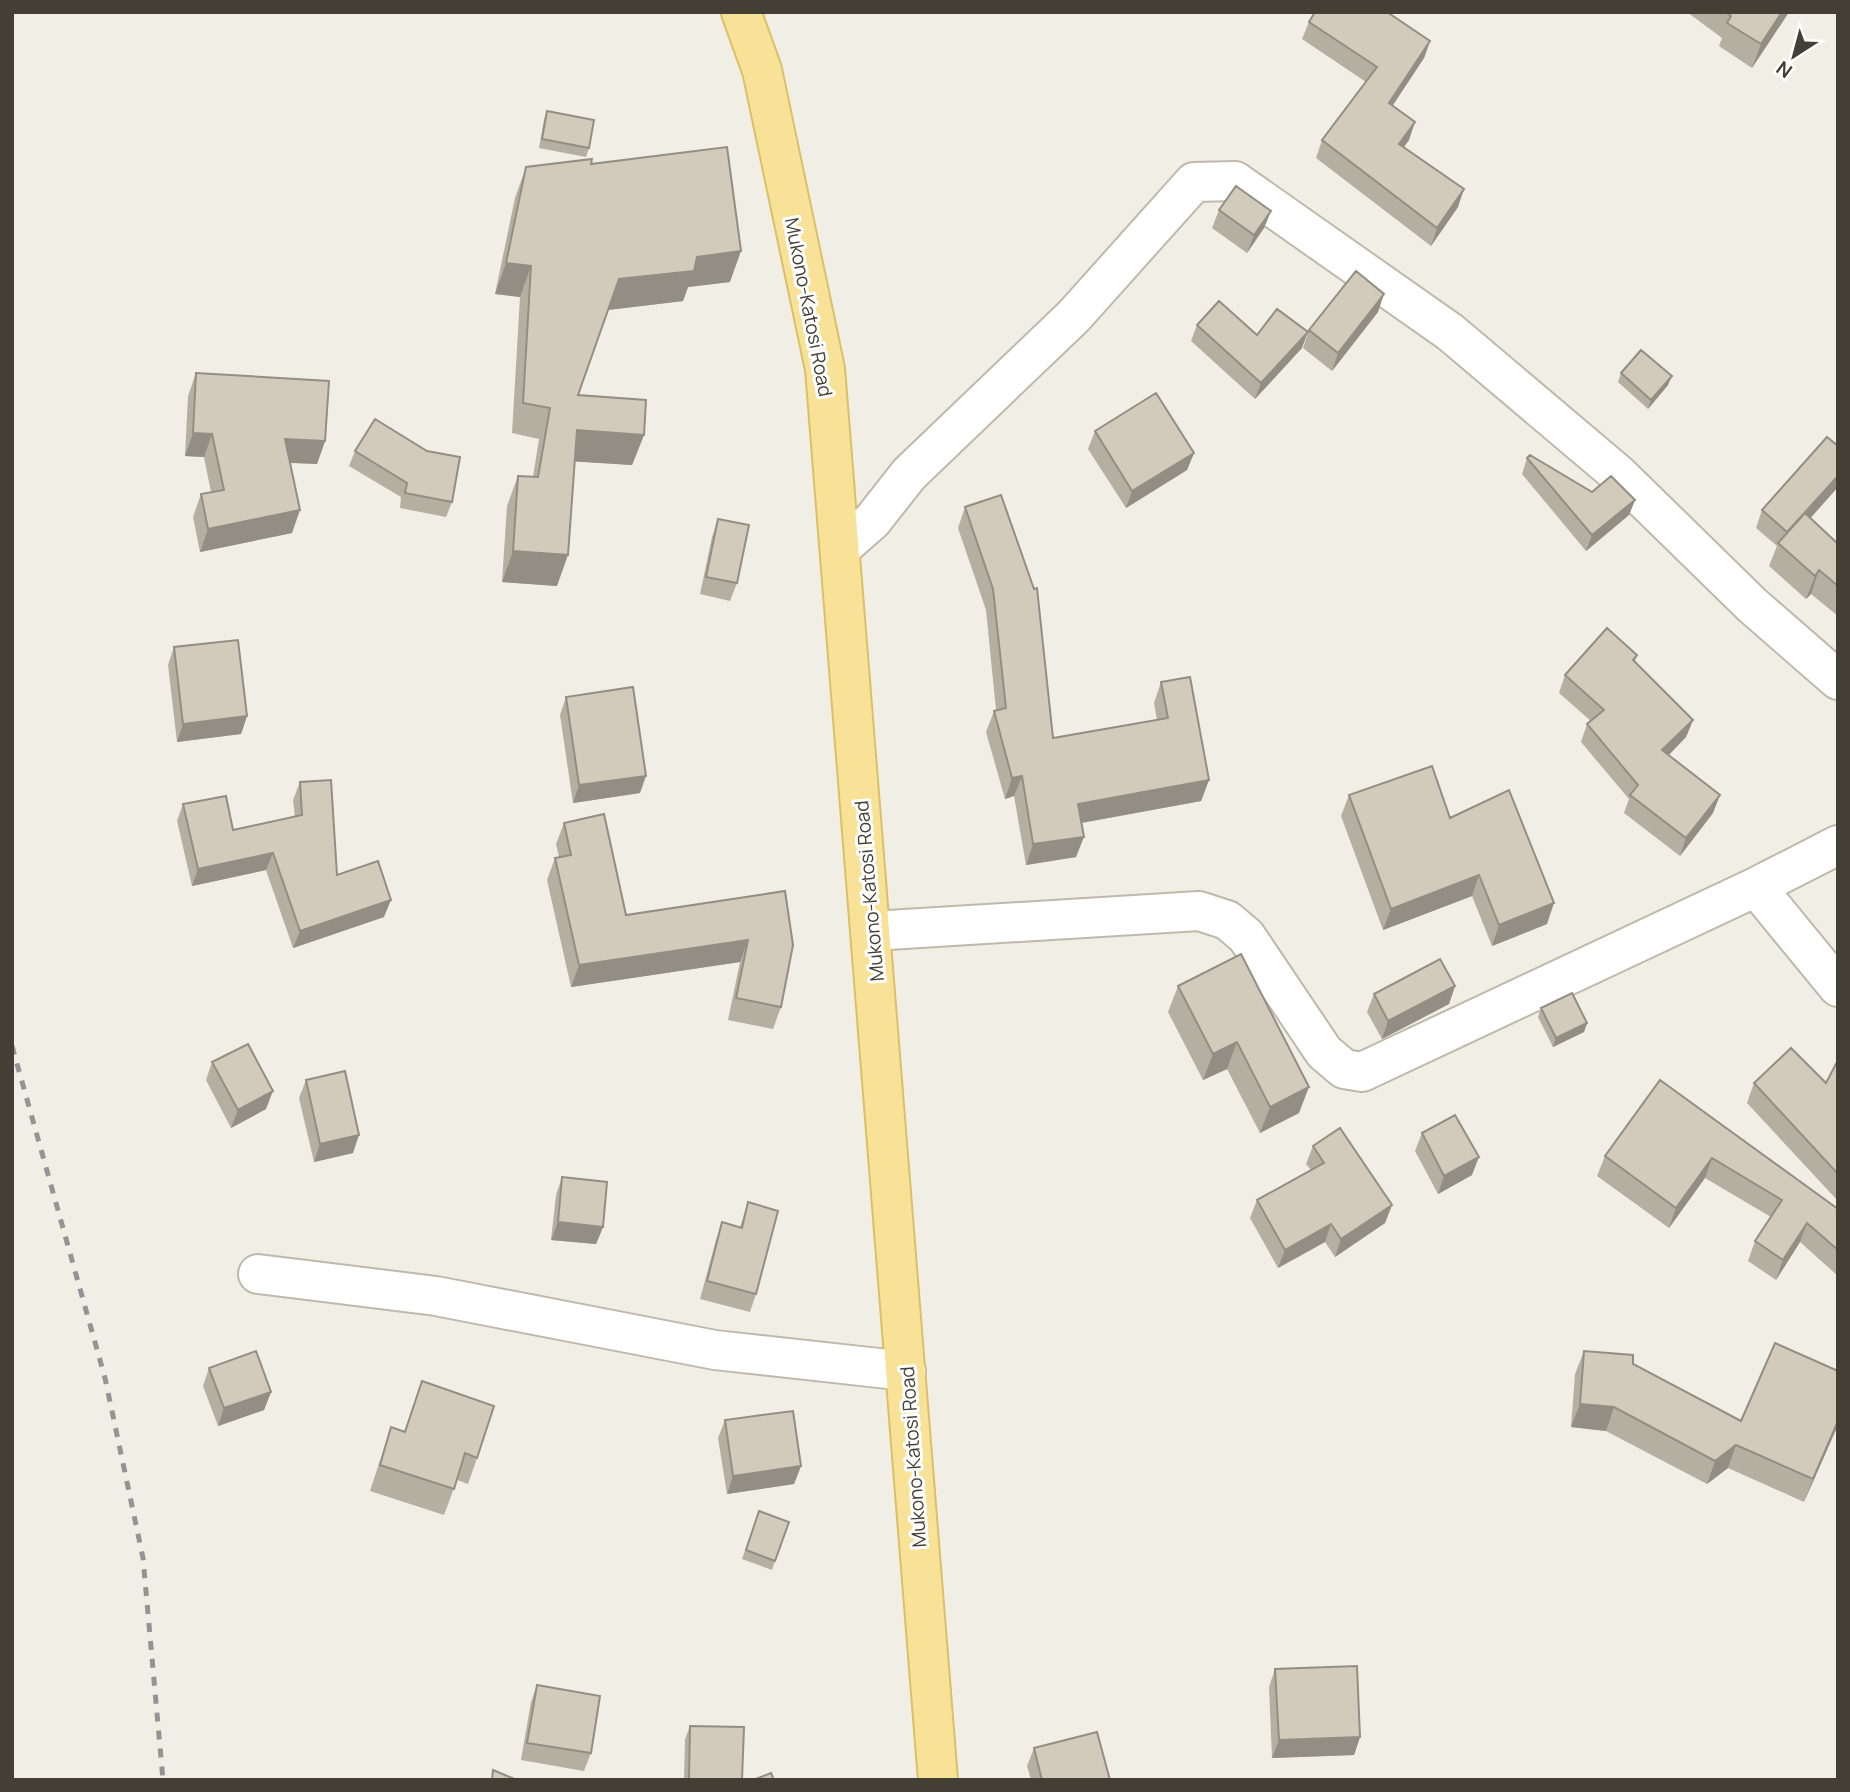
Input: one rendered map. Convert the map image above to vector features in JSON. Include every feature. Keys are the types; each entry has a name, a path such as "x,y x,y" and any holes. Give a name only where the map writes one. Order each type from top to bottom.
{"main road":[{"name":"Mukono-Katosi Road","path":"741,12 762,70 825,369 938,1780"}],"street":[{"path":"840,549 872,521 909,474 1074,316 1194,182 1236,181 1450,332 1618,474 1752,606 1838,680"},
{"path":"872,931 1199,911 1227,920 1246,936 1324,1052 1344,1069 1362,1072 1756,887 1838,845"},
{"path":"1756,887 1838,987"},
{"path":"258,1274 436,1296 715,1350 906,1371"}],"building":[{"path":"1315,12 1387,12 1430,41 1389,103 1415,122 1399,144 1464,189 1437,228 1322,140 1377,67 1309,22"},
{"path":"1726,12 1782,12 1761,44 1727,23 1731,16"},
{"path":"547,111 594,120 589,148 542,139"},
{"path":"727,147 741,251 697,257 694,271 619,279 578,395 646,400 644,435 577,430 568,555 513,551 518,476 538,477 550,408 523,403 531,266 506,263 526,167 592,159 591,164"},
{"path":"1236,186 1271,211 1254,235 1219,210"},
{"path":"1356,271 1384,294 1338,353 1309,330"},
{"path":"1219,301 1257,335 1277,309 1308,332 1261,383 1197,325"},
{"path":"1641,350 1672,376 1651,400 1621,373"},
{"path":"196,373 329,381 325,441 285,439 300,510 208,529 201,494 224,490 212,434 193,433"},
{"path":"1156,393 1194,453 1132,491 1095,431"},
{"path":"375,419 427,451 460,457 452,502 405,493 407,483 355,451"},
{"path":"1827,437 1838,446 1838,476 1787,532 1762,510"},
{"path":"1530,455 1592,492 1611,476 1635,500 1592,535 1527,458"},
{"path":"1001,495 1034,589 1037,588 1053,738 1168,718 1161,682 1190,677 1209,780 1078,804 1084,837 1033,844 1022,776 1012,778 994,711 1006,708 993,589 965,507"},
{"path":"1805,513 1838,544 1838,586 1819,570 1815,576 1778,543"},
{"path":"718,519 749,525 737,583 706,577"},
{"path":"1607,628 1637,655 1633,660 1693,720 1662,750 1720,795 1686,838 1630,795 1638,785 1587,724 1604,710 1565,675"},
{"path":"238,640 247,716 183,724 174,647"},
{"path":"633,687 646,776 579,785 566,697"},
{"path":"1432,766 1450,818 1509,790 1554,903 1499,925 1479,875 1391,909 1349,795"},
{"path":"331,780 337,875 378,861 391,900 300,931 273,853 198,869 183,804 226,796 233,830 302,815 300,782"},
{"path":"604,814 626,915 785,891 793,945 781,1007 736,998 748,940 579,965 555,858 571,855 564,823"},
{"path":"1241,954 1309,1087 1270,1107 1237,1042 1213,1054 1178,986"},
{"path":"1440,959 1455,986 1388,1021 1374,994"},
{"path":"1572,993 1587,1023 1556,1038 1541,1008"},
{"path":"248,1044 273,1091 238,1110 212,1062"},
{"path":"1791,1048 1826,1083 1838,1060 1838,1174 1754,1083"},
{"path":"345,1071 359,1135 320,1144 306,1080"},
{"path":"1660,1080 1838,1209 1838,1250 1807,1223 1783,1260 1755,1241 1782,1200 1712,1158 1676,1208 1605,1156"},
{"path":"1455,1115 1479,1157 1444,1176 1422,1133"},
{"path":"1340,1128 1392,1205 1341,1239 1331,1224 1285,1250 1257,1200 1324,1163 1313,1146"},
{"path":"562,1177 607,1182 603,1227 558,1222"},
{"path":"748,1202 778,1211 756,1294 707,1281 722,1222 742,1228"},
{"path":"1775,1343 1838,1371 1838,1421 1813,1479 1736,1445 1715,1461 1614,1407 1580,1404 1584,1351 1633,1355 1633,1364 1741,1421"},
{"path":"256,1351 271,1392 224,1408 209,1368"},
{"path":"422,1381 494,1406 477,1458 465,1453 454,1489 380,1465 391,1427 405,1432"},
{"path":"793,1411 801,1466 733,1476 725,1420"},
{"path":"759,1511 789,1522 775,1561 746,1550"},
{"path":"1357,1666 1360,1737 1279,1740 1275,1669"},
{"path":"537,1685 600,1696 591,1753 527,1743"},
{"path":"690,1726 744,1727 742,1780 689,1780"},
{"path":"1097,1732 1110,1780 1042,1780 1034,1748"},
{"path":"493,1770 517,1780 492,1780"},
{"path":"771,1773 774,1780 753,1780"}],"railway":[{"path":"12,1046 105,1378 143,1558 163,1780"}]}
